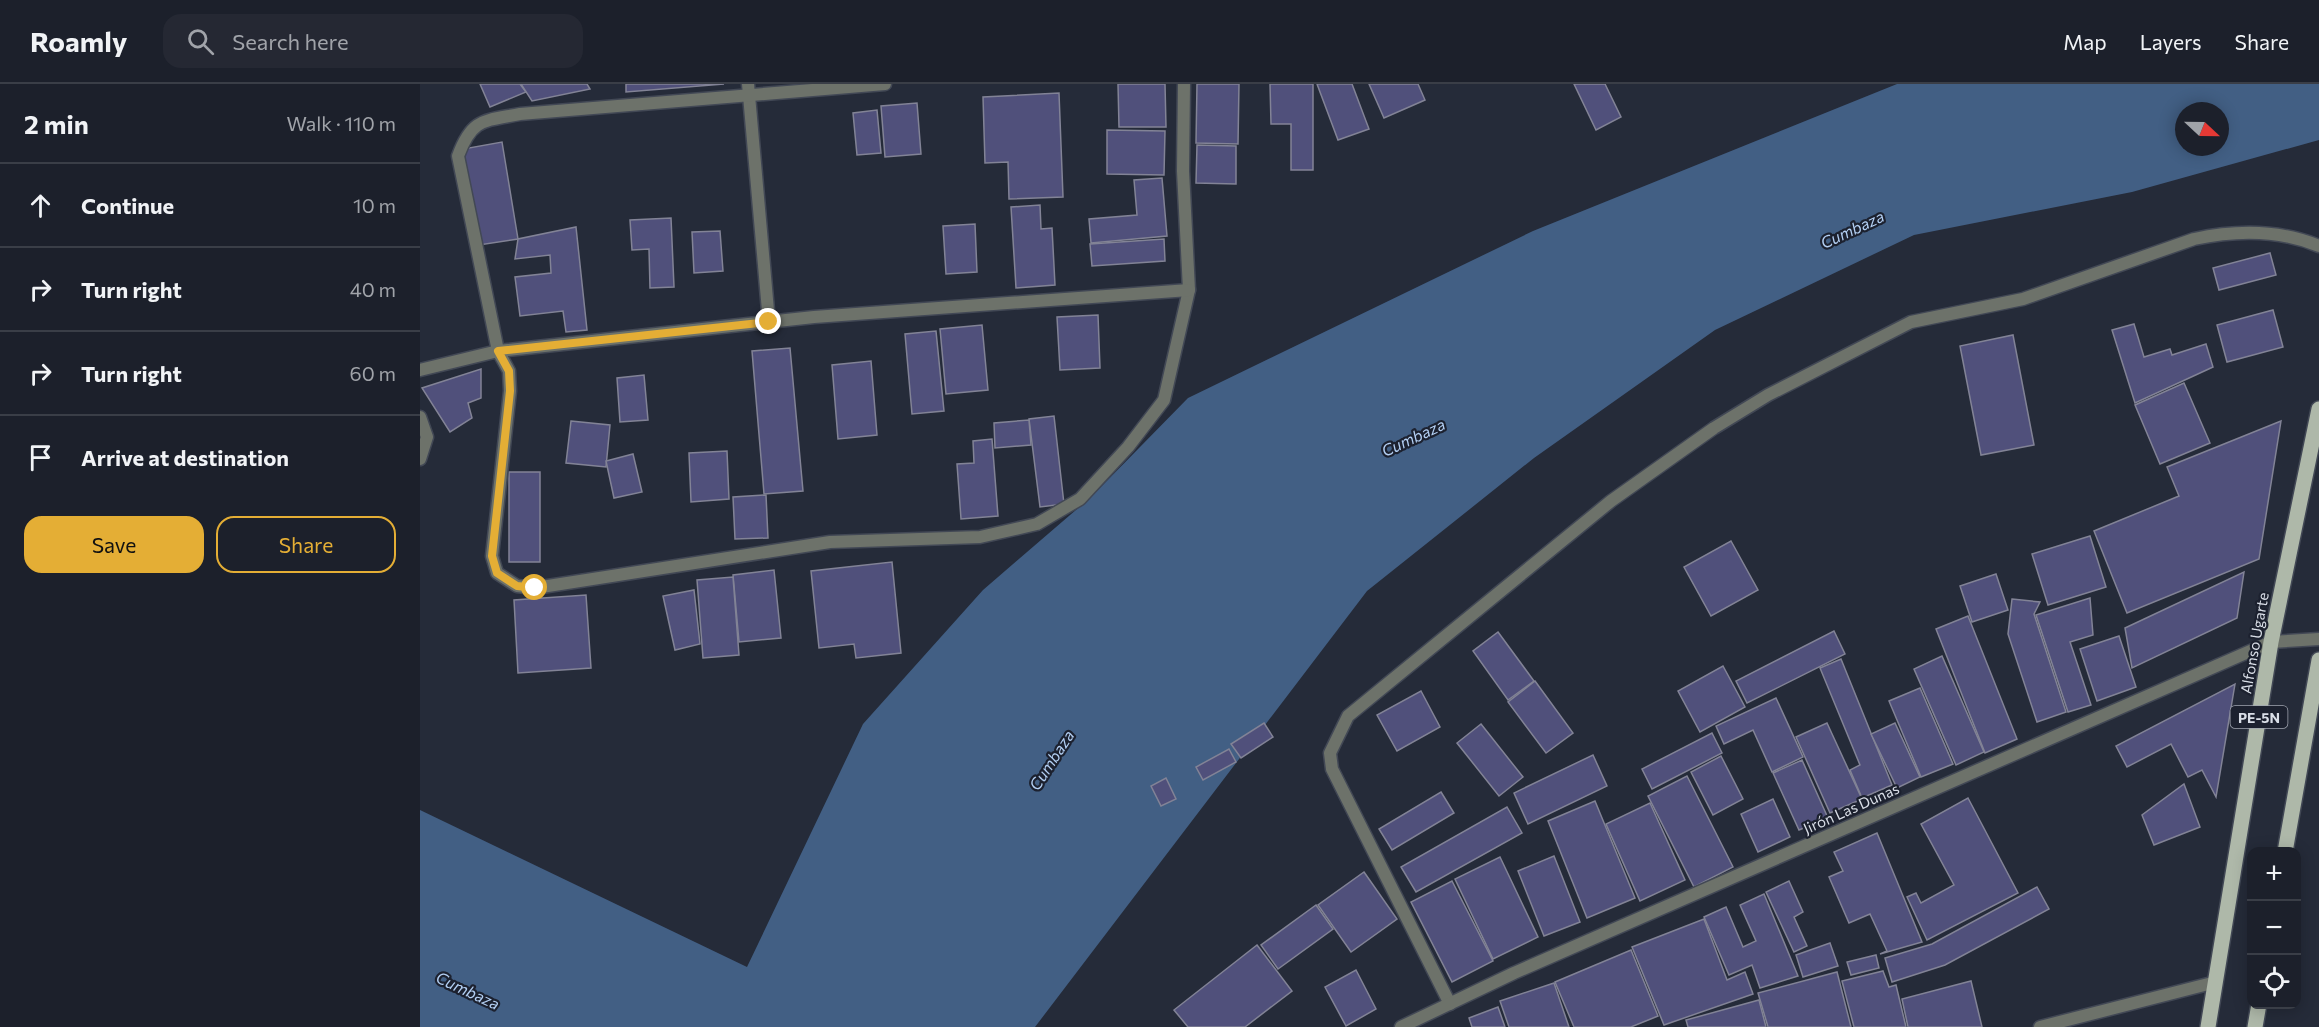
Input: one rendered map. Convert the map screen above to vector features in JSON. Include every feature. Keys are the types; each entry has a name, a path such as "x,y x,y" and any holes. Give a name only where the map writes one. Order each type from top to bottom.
{"main road":[{"name":"Alfonso Ugarte","path":"2208,1027 2271,642 2319,409"},
{"name":"PE-5N","path":"2287,847 2319,660"},
{"path":"2255,1027 2258,1009"}],"street":[{"path":"885,84 748,90 520,114 483,121 466,134 458,156 498,351 509,371 510,391 492,556 497,573 517,586 535,588 830,542 980,537 1037,524 1080,498 1128,447 1164,400 1189,290 1183,171 1184,84"},
{"path":"748,90 769,322"},
{"path":"1450,1004 1332,768 1330,753 1348,716 1611,501 1662,464 1759,400 1911,321 2023,299 2194,239 2218,234 2269,233 2299,237 2319,246"},
{"path":"420,370 498,351 769,322 1189,290"},
{"path":"420,417 427,437 420,459"},
{"name":"Jirón Las Dunas","path":"1401,1027 1535,964 2271,642 2319,639"},
{"path":"2040,1027 2216,982"}],"water":[{"name":"Cumbaza","path":"1897,84 2319,84 2319,140 2132,192 1914,235 1715,330 1534,458 1367,591 1035,1027 420,1027 420,810 747,967 863,724 983,590 1091,497 1188,398 1533,231"}],"building":[{"path":"480,84 520,84 526,92 490,107"},
{"path":"521,84 587,84 590,89 532,101"},
{"path":"626,84 724,84 626,92"},
{"path":"1118,84 1165,84 1166,127 1119,127"},
{"path":"1197,84 1239,84 1238,144 1196,143"},
{"path":"1270,84 1313,84 1313,170 1291,170 1291,124 1271,124"},
{"path":"1317,84 1352,84 1369,129 1338,140"},
{"path":"1369,84 1418,84 1425,100 1384,118"},
{"path":"1574,84 1605,84 1621,117 1596,130"},
{"path":"1059,93 1063,197 1009,199 1008,162 985,163 983,97"},
{"path":"917,103 921,154 885,157 881,106"},
{"path":"877,110 881,153 857,155 853,113"},
{"path":"1107,130 1165,131 1164,175 1107,174"},
{"path":"502,142 518,239 479,245 463,149"},
{"path":"1197,145 1236,146 1236,184 1196,183"},
{"path":"1162,178 1167,236 1091,243 1089,219 1137,215 1134,180"},
{"path":"1040,205 1041,229 1052,228 1055,285 1016,288 1011,207"},
{"path":"671,218 674,287 650,288 649,249 632,250 630,220"},
{"path":"975,224 977,272 946,274 943,226"},
{"path":"576,227 587,330 566,332 563,311 520,316 515,277 551,273 550,255 515,259 518,239"},
{"path":"720,231 723,271 694,273 692,232"},
{"path":"1164,239 1165,261 1092,266 1090,244"},
{"path":"2270,253 2276,275 2219,290 2213,268"},
{"path":"2273,310 2283,347 2227,362 2217,325"},
{"path":"1098,315 1100,368 1060,370 1057,317"},
{"path":"2134,324 2144,357 2170,349 2172,355 2206,344 2213,367 2135,403 2112,330"},
{"path":"982,325 988,390 946,394 940,329"},
{"path":"936,331 944,411 912,414 905,334"},
{"path":"2013,335 2034,445 1981,455 1960,346"},
{"path":"790,348 803,491 764,494 752,351"},
{"path":"871,361 877,435 838,439 832,365"},
{"path":"481,369 481,398 468,403 472,418 450,432 422,388"},
{"path":"644,375 648,420 620,422 617,378"},
{"path":"2184,383 2210,443 2160,464 2135,405"},
{"path":"1054,416 1064,504 1040,507 1029,419"},
{"path":"1029,420 1031,445 995,448 994,423"},
{"path":"571,421 610,425 606,467 566,463"},
{"path":"2281,421 2259,559 2127,613 2094,531 2179,496 2167,467"},
{"path":"992,439 998,516 961,519 957,464 974,463 973,441"},
{"path":"727,451 729,499 691,502 689,453"},
{"path":"633,454 642,492 614,498 606,461"},
{"path":"509,472 540,472 540,562 509,562"},
{"path":"766,495 768,538 735,539 733,497"},
{"path":"2090,536 2106,587 2048,605 2032,554"},
{"path":"1731,541 1758,590 1711,616 1684,567"},
{"path":"892,562 901,653 856,658 854,644 819,648 811,571"},
{"path":"774,570 781,638 739,642 733,575"},
{"path":"2244,572 2237,618 2132,668 2125,628"},
{"path":"1996,574 2008,610 1972,622 1960,586"},
{"path":"733,577 739,655 703,658 697,580"},
{"path":"694,590 700,644 675,650 663,596"},
{"path":"586,595 591,668 518,673 514,600"},
{"path":"2090,598 2093,635 2070,642 2091,705 2068,712 2036,615"},
{"path":"2012,599 2040,602 2034,614 2066,712 2037,722 2008,634"},
{"path":"1968,616 2017,739 1985,753 1936,629"},
{"path":"1834,631 1845,654 1747,703 1736,681"},
{"path":"1498,632 1534,681 1508,700 1473,651"},
{"path":"2119,636 2136,687 2097,701 2080,649"},
{"path":"1942,656 1984,752 1956,765 1914,669"},
{"path":"1841,659 1892,785 1862,798 1850,770 1860,765 1820,668"},
{"path":"1723,666 1745,707 1700,732 1678,691"},
{"path":"1535,681 1573,733 1546,753 1508,702"},
{"path":"2235,684 2216,797 2202,770 2188,777 2171,744 2127,767 2116,746"},
{"path":"1920,688 1953,764 1921,777 1889,701"},
{"path":"1421,691 1440,727 1397,751 1377,715"},
{"path":"1776,698 1803,757 1772,772 1753,730 1724,744 1716,726"},
{"path":"1264,723 1273,737 1241,758 1231,744"},
{"path":"1827,723 1862,799 1830,813 1796,737"},
{"path":"1895,723 1920,777 1897,788 1871,734"},
{"path":"1481,724 1523,777 1499,796 1457,743"},
{"path":"1712,733 1722,753 1652,789 1642,769"},
{"path":"1229,749 1236,762 1203,780 1196,767"},
{"path":"1593,755 1607,786 1528,824 1514,793"},
{"path":"1721,756 1743,799 1713,815 1691,772"},
{"path":"1802,760 1828,818 1799,830 1773,773"},
{"path":"1687,776 1733,867 1694,887 1648,796"},
{"path":"1166,778 1176,799 1161,806 1151,786"},
{"path":"2184,784 2200,827 2154,845 2142,815"},
{"path":"1441,792 1454,813 1392,850 1379,829"},
{"path":"1968,798 2018,893 1927,940 1907,897 1916,893 1921,903 1954,885 1921,824"},
{"path":"1773,799 1790,837 1758,852 1741,814"},
{"path":"1595,801 1635,898 1587,918 1548,821"},
{"path":"1650,803 1685,880 1640,901 1606,824"},
{"path":"1507,807 1522,833 1416,892 1401,867"},
{"path":"1877,833 1922,942 1880,954 1887,951 1870,914 1849,923 1829,877 1843,871 1834,852"},
{"path":"1554,856 1580,922 1544,936 1518,871"},
{"path":"1500,857 1538,937 1493,959 1455,879"},
{"path":"1364,872 1397,919 1351,952 1318,905"},
{"path":"1452,881 1493,961 1452,982 1411,902"},
{"path":"1789,881 1803,912 1794,917 1807,946 1794,952 1766,892"},
{"path":"2037,887 2049,909 1945,965 1892,982 1885,958 1932,944"},
{"path":"1764,894 1798,976 1760,988 1752,965 1729,975 1704,917 1726,907 1743,947 1756,941 1740,905"},
{"path":"1316,905 1333,929 1278,969 1261,945"},
{"path":"1704,919 1727,980 1745,972 1753,994 1664,1025 1632,947"},
{"path":"1830,943 1838,966 1803,977 1796,955"},
{"path":"1257,945 1292,991 1245,1027 1188,1027 1174,1010"},
{"path":"1631,950 1658,1016 1631,1027 1574,1027 1555,982"},
{"path":"1876,955 1879,968 1851,975 1847,962"},
{"path":"1356,970 1376,1009 1346,1026 1325,987"},
{"path":"1883,971 1889,987 1896,985 1906,1027 1854,1027 1842,981"},
{"path":"1837,972 1851,1027 1768,1027 1758,993"},
{"path":"1971,981 1982,1027 1908,1027 1902,999"},
{"path":"1554,983 1569,1027 1509,1027 1500,1001"},
{"path":"1759,1000 1766,1027 1688,1027 1686,1020"},
{"path":"1498,1007 1505,1027 1472,1027 1469,1018"}],"route":[{"path":"535,588 517,586 497,573 492,556 510,391 509,371 498,351 769,322"}]}
